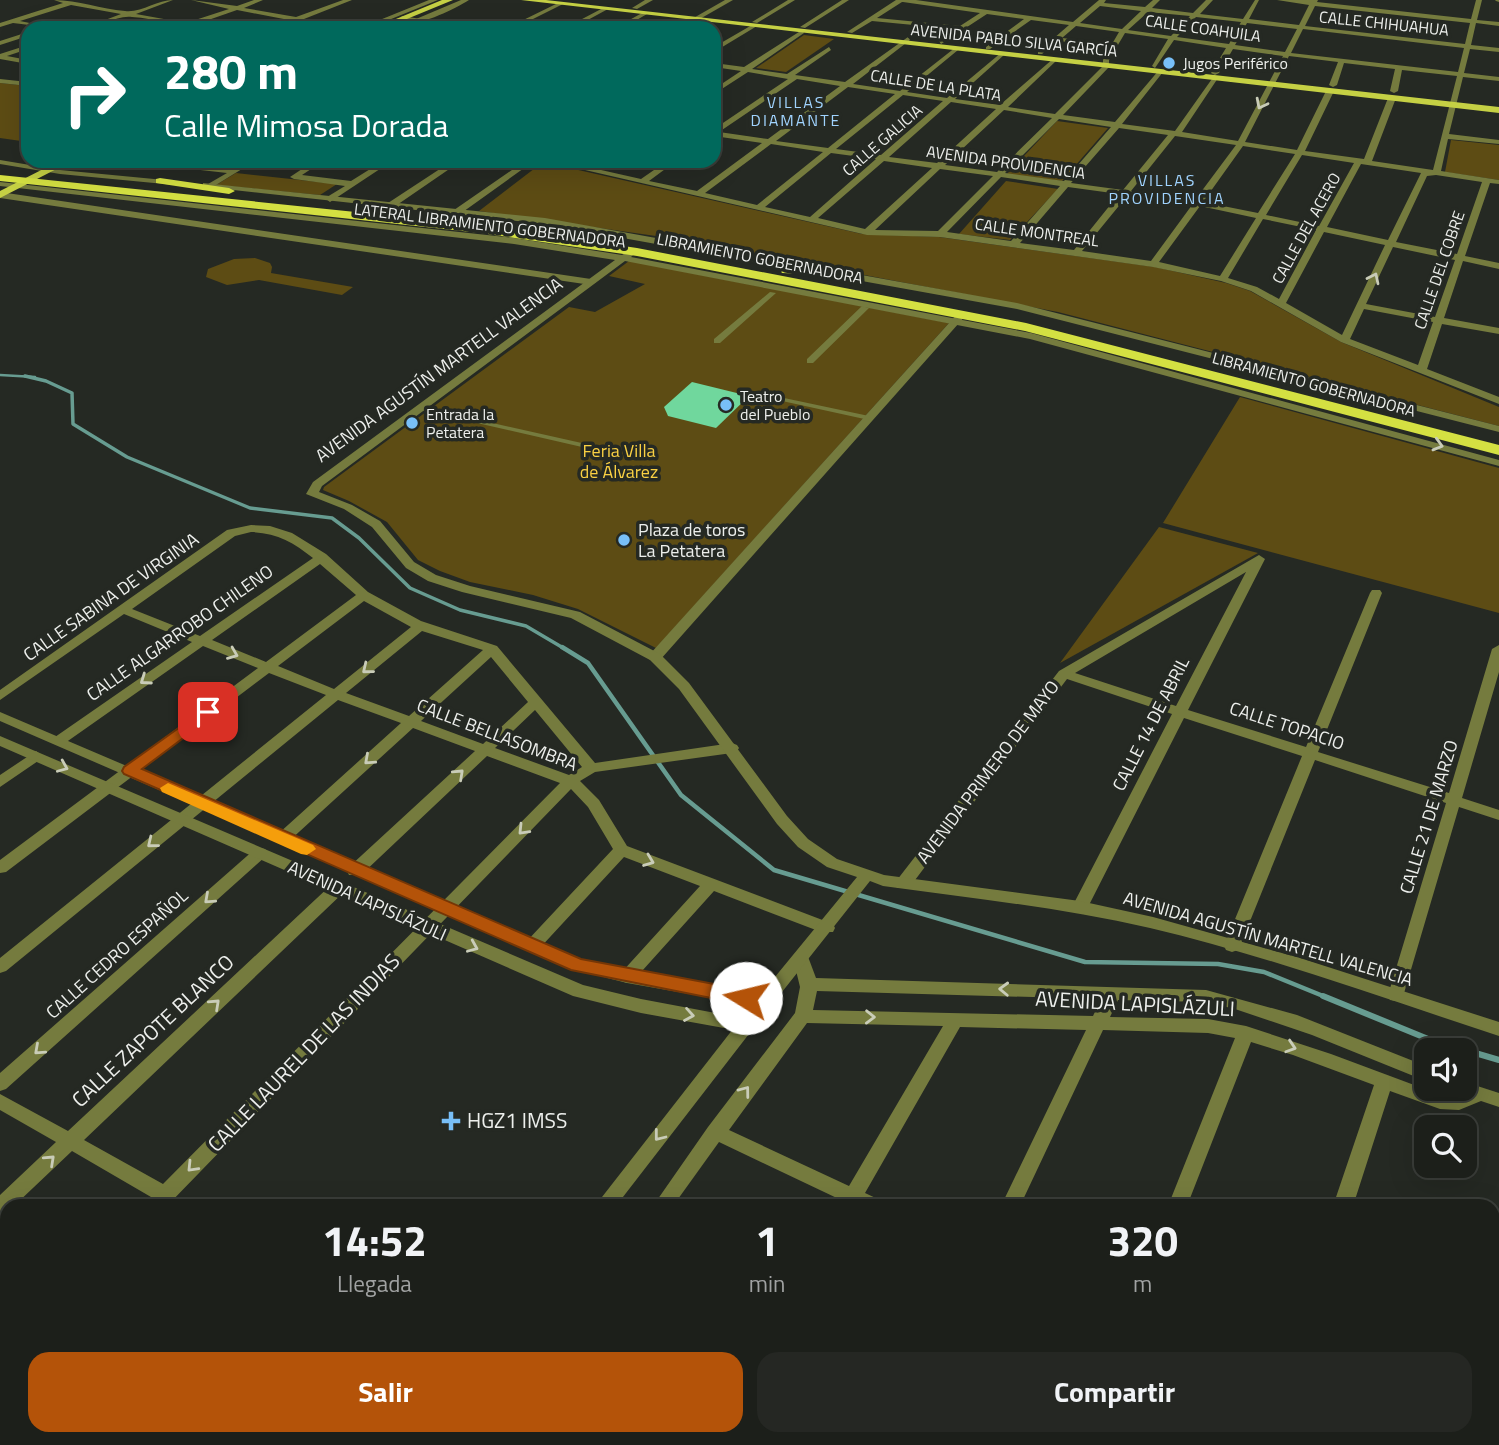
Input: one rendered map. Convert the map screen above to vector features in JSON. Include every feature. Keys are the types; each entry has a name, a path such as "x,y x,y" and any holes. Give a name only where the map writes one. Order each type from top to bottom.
{"highway":[{"name":"LIBRAMIENTO GOBERNADORA","path":"0,168 24,177 528,235 1082,340 1499,450"},
{"name":"LIBRAMIENTO GOBERNADORA","path":"24,177 250,196 554,229 786,270 1067,325 1499,438"},
{"path":"160,181 250,196"},
{"path":"415,223 514,241"},
{"path":"786,270 827,271"}],"main road":[{"path":"407,20 449,0"},
{"path":"403,21 458,0"},
{"name":"AVENIDA PABLO SILVA GARCÍA","path":"525,0 635,8 755,24 1040,53 1214,76 1393,95 1499,102"},
{"name":"AVENIDA PABLO SILVA GARCÍA","path":"565,1 644,14 698,17"},
{"name":"AVENIDA PABLO SILVA GARCÍA","path":"802,29 850,32 956,49 1054,60 1107,63"},
{"name":"AVENIDA PABLO SILVA GARCÍA","path":"1454,101 1499,110"},
{"path":"0,195 24,177 43,168"},
{"path":"24,177 48,168"},
{"path":"73,168 77,173"}],"street":[{"path":"57,0 158,21"},
{"path":"0,22 81,0"},
{"path":"108,21 170,0"},
{"path":"194,0 307,21"},
{"path":"200,21 260,0"},
{"path":"292,21 349,0"},
{"path":"381,21 435,0"},
{"path":"407,20 466,0"},
{"path":"635,8 650,0"},
{"path":"691,21 730,0"},
{"path":"721,46 792,0"},
{"path":"721,87 846,0"},
{"path":"850,32 902,0"},
{"name":"CALLE COAHUILA","path":"902,0 1286,54 1499,79"},
{"path":"940,234 1057,117 1107,63 1123,31 1157,0"},
{"path":"1014,244 1116,126 1157,69 1172,38 1210,0"},
{"path":"1250,0 1313,4"},
{"path":"1280,0 1499,24"},
{"path":"1436,173 1479,0"},
{"path":"524,21 565,1"},
{"path":"1076,253 1175,135 1258,1"},
{"path":"1040,53 1101,2"},
{"name":"CALLE CHIHUAHUA","path":"1101,2 1192,17 1499,50"},
{"path":"1153,264 1240,145 1313,4"},
{"path":"582,21 605,9"},
{"path":"941,42 985,12"},
{"path":"631,21 644,14"},
{"path":"988,48 1029,18"},
{"path":"871,19 961,29"},
{"path":"407,20 414,21"},
{"path":"11,21 21,23"},
{"path":"0,43 21,36"},
{"path":"1057,39 1114,46"},
{"path":"699,194 905,41"},
{"path":"721,128 829,48"},
{"path":"758,208 956,49"},
{"path":"0,57 21,50"},
{"name":"CALLE GALICIA","path":"811,219 1002,54"},
{"path":"0,57 21,61"},
{"path":"867,232 1054,60"},
{"path":"1223,279 1299,154 1342,60"},
{"name":"CALLE DE LA PLATA","path":"721,66 1499,182"},
{"name":"CALLE DEL ACERO","path":"1280,305 1362,163 1393,95 1399,67"},
{"path":"0,81 21,83"},
{"name":"AVENIDA PROVIDENCIA","path":"721,134 1197,204 1499,266"},
{"path":"1445,136 1499,142"},
{"name":"LATERAL LIBRAMIENTO GOBERNADORA","path":"0,162 24,177 628,255"},
{"name":"CALLE DE LA PLATA","path":"1362,163 1424,174 1436,173"},
{"path":"207,168 234,171"},
{"path":"211,186 239,168"},
{"path":"308,168 294,177 348,183"},
{"path":"325,199 375,168"},
{"path":"391,205 446,168"},
{"path":"457,212 520,168"},
{"name":"CALLE MONTREAL","path":"580,168 867,232 940,234 1153,264 1223,279 1254,289 1344,340 1498,398"},
{"path":"593,171 598,168"},
{"path":"642,182 662,168"},
{"path":"200,185 223,170"},
{"name":"LATERAL LIBRAMIENTO GOBERNADORA","path":"24,177 77,173 457,212 609,231 1017,306 1499,429"},
{"path":"1344,340 1424,174"},
{"name":"CALLE DEL COBRE","path":"1421,371 1487,180"},
{"path":"0,195 260,238"},
{"path":"0,203 591,282"},
{"name":"AVENIDA AGUSTÍN MARTELL VALENCIA","path":"628,255 317,484 312,494 348,508 376,524 410,565 432,578 466,589 575,615 655,657 684,686 732,748 782,820 803,843 832,863 866,876 903,884 1080,907 1153,923 1396,995 1499,1029"},
{"path":"394,257 579,290"},
{"path":"718,341 772,293"},
{"path":"1361,306 1499,331"},
{"path":"810,362 865,308"},
{"path":"655,657 959,317 1499,463"},
{"path":"773,397 869,418"},
{"path":"421,408 595,449"},
{"name":"CALLE SABINA DE VIRGINIA","path":"0,696 231,533 243,528 283,534 302,541 322,557"},
{"path":"322,557 363,595 420,626 475,640 492,649 592,768 732,748"},
{"name":"CALLE ALGARROBO CHILENO","path":"60,740 322,557"},
{"name":"AVENIDA PRIMERO DE MAYO","path":"903,884 1064,674 1259,559"},
{"name":"CALLE 14 DE ABRIL","path":"1080,907 1178,711 1259,559"},
{"path":"1232,946 1376,593"},
{"path":"0,868 363,595"},
{"name":"CALLE BELLASOMBRA","path":"124,610 335,695 570,781 597,806 621,850"},
{"path":"0,967 420,626"},
{"path":"282,838 492,649"},
{"name":"CALLE 21 DE MARZO","path":"1396,995 1499,649"},
{"name":"CALLE TOPACIO","path":"1064,674 1499,815"},
{"path":"355,871 536,702"},
{"name":"AVENIDA LAPISLÁZULI","path":"0,716 578,965 766,1000"},
{"name":"AVENIDA LAPISLÁZULI","path":"0,741 579,991 620,1002 746,1025"},
{"path":"0,782 36,756"},
{"name":"CALLE LAUREL DE LAS INDIAS","path":"161,1199 570,781 592,768"},
{"path":"532,946 621,850 827,928"},
{"name":"CALLE CEDRO ESPAÑOL","path":"0,1084 260,853"},
{"path":"609,1199 866,876"},
{"path":"626,976 711,884"},
{"name":"CALLE ZAPOTE BLANCO","path":"8,1199 338,888"},
{"path":"667,1199 802,1016 807,1005 810,984 801,958"},
{"name":"AVENIDA LAPISLÁZULI","path":"810,984 1206,996 1247,1005 1294,1020 1414,1069"},
{"path":"1013,1199 1113,992"},
{"name":"AVENIDA LAPISLÁZULI","path":"802,1016 1208,1026 1246,1033 1414,1093"},
{"path":"851,1199 957,1019"},
{"path":"1180,1199 1246,1033"},
{"path":"1345,1199 1384,1082"},
{"path":"1477,1094 1499,1100"},
{"path":"0,1101 71,1140 159,1199"},
{"name":"AVENIDA LAPISLÁZULI","path":"1437,1101 1461,1101"},
{"path":"715,1132 846,1199"}],"green space":[{"path":"804,35 834,39 786,72 756,68"},
{"path":"0,83 21,85 21,141 0,138"},
{"path":"1057,121 1108,128 1062,181 1007,174"},
{"path":"1451,140 1499,145 1499,180 1445,172"},
{"path":"535,168 570,168 862,234 939,237 1155,267 1250,291 1341,342 1499,407 1499,426 1058,312 670,238 479,211"},
{"path":"236,173 337,184 320,195 216,185"},
{"path":"1006,181 1058,189 1010,240 959,234"},
{"path":"255,258 270,263 271,273 353,287 342,295 259,280 227,285 206,277 208,269 234,259"},
{"name":"Feria Villa de Álvarez","path":"629,261 949,323 656,648 578,609 533,595 470,582 440,571 418,560 387,522 323,490 569,307 595,312 645,284 609,276"},
{"path":"1240,397 1499,468 1499,613 1163,523"},
{"path":"1159,527 1258,553 1060,663"}],"building":[{"name":"Teatro del Pueblo","path":"692,382 749,396 716,428 668,416 664,407"}],"waterway":[{"path":"0,375 27,377"},
{"path":"27,377 35,377"},
{"path":"27,377 46,381 72,393 73,424 127,457 250,508 332,518 359,538 410,588 460,610 526,626 565,649"},
{"path":"562,647 588,663 681,795 774,870 1085,962 1218,964 1264,972 1328,998"},
{"path":"1323,996 1426,1038"},
{"path":"1477,1054 1499,1060"}],"slow traffic":[{"path":"168,788 307,849"}],"place":[{"name":"Jugos Periférico","path":"1169,63"},
{"name":"Teatro del Pueblo","path":"726,405"},
{"name":"Entrada la Petatera","path":"412,423"},
{"name":"Plaza de toros La Petatera","path":"624,540"},
{"name":"HGZ1 IMSS","path":"451,1121"}],"district":[{"name":"VILLAS DIAMANTE","path":"796,111"},
{"name":"VILLAS PROVIDENCIA","path":"1167,189"}],"route":[{"path":"208,712 130,771 355,871 578,965 746,998"}]}
